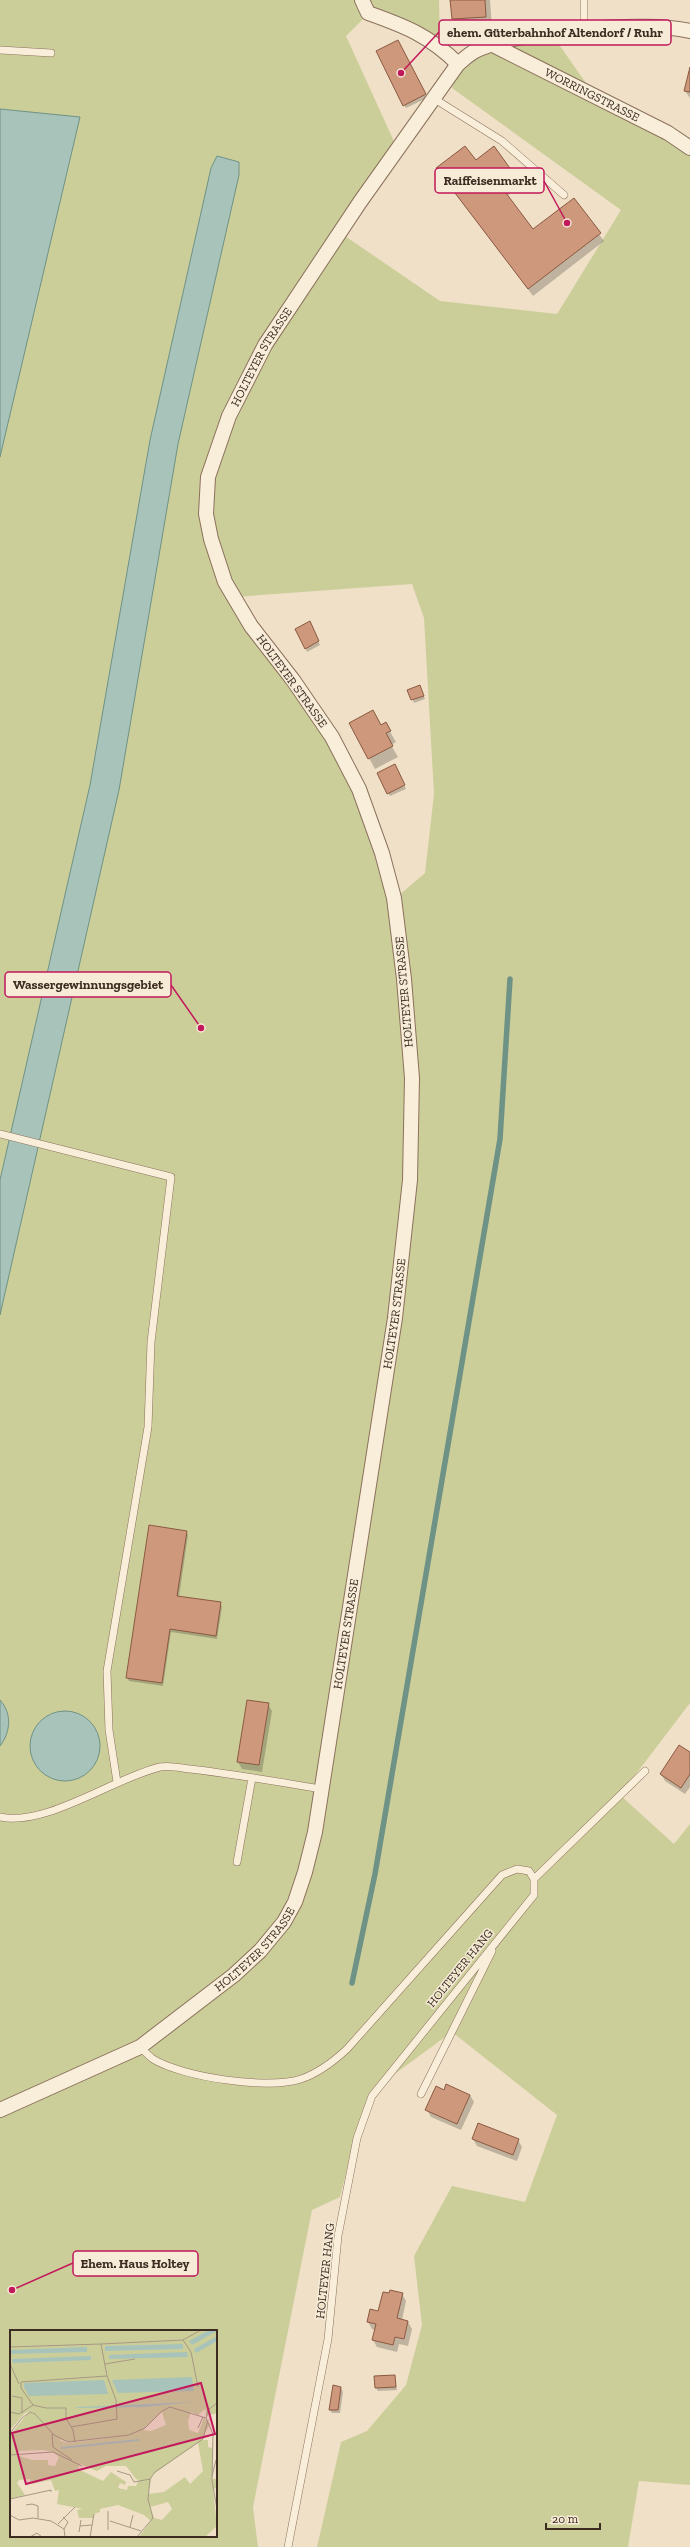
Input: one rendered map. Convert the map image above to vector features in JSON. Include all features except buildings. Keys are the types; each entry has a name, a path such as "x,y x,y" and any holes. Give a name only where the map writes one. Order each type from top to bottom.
{"street":[{"path":"362,0 368,13 404,26 424,36 439,45 458,64"},
{"name":"HOLTEYER STRASSE","path":"0,2110 140,2047 234,1976 260,1951 284,1922 295,1902 305,1872 322,1789 395,1318 410,1180 412,1078 404,979 394,898 382,853 359,789 332,737 293,680 251,626 225,582 210,540 206,514 208,477 229,416 264,345 360,202 458,64 475,51 493,45 550,32 635,28 681,28 690,30"},
{"name":"WORRINGSTRASSE","path":"493,45 668,133 690,148"}],"lane":[{"path":"584,0 584,30"},
{"path":"0,50 51,53"},
{"path":"433,98 502,141 564,195"},
{"path":"1,1134 171,1177 151,1342 148,1427 107,1671 109,1730 117,1782"},
{"path":"0,1817 27,1817 67,1805 117,1782 162,1766 322,1789"},
{"path":"140,2047 153,2059 173,2068 223,2079 285,2082 313,2074 329,2065 347,2049 502,1875 517,1869 529,1872 534,1879 645,1771"},
{"path":"237,1862 252,1778"},
{"name":"HOLTEYER HANG","path":"288,2547 328,2339 338,2236 357,2138 372,2096 534,1895 534,1879"},
{"path":"421,2094 498,1939"}],"green space":[{"path":"0,0 360,0 367,15 346,36 397,148 262,343 206,477 215,563 330,737 355,791 391,898 407,1089 405,1175 390,1318 308,1830 300,1869 280,1918 255,1948 231,1972 138,2044 0,2107"},
{"path":"365,0 439,0 440,43 369,11"},
{"path":"551,33 588,86 495,45"},
{"path":"493,48 666,135 690,151 690,1703 620,1795 674,1844 690,1824 690,2485 639,2481 628,2547 317,2547 341,2442 367,2431 406,2385 422,2325 414,2256 452,2186 525,2202 557,2115 452,2032 370,2092 355,2137 340,2197 312,2210 253,2507 258,2547 0,2547 0,2114 139,2049 152,2062 183,2073 225,2081 266,2084 284,2083 306,2079 337,2060 348,2050 313,2073 286,2081 223,2078 173,2068 154,2057 144,2046 209,2002 263,1953 288,1924 311,1876 327,1791 387,1405 416,1180 417,1077 398,896 425,873 434,794 424,618 412,584 235,597 225,578 211,536 208,514 208,498 217,451 262,352 283,318 342,234 440,301 557,314 621,210 452,88 461,65 469,56"}],"water":[{"path":"0,109 80,117 0,457"},
{"path":"217,156 239,162 239,175 178,444 119,790 0,1315 0,1180 90,785 150,440 211,168"},
{"path":"0,1700 7,1711 9,1723 4,1741 0,1746"},
{"path":"65,1711 78,1714 90,1721 97,1733 100,1746 97,1759 90,1771 78,1778 65,1781 52,1778 40,1771 33,1759 30,1746 33,1733 40,1721 52,1714"}],"waterway":[{"path":"352,1983 375,1874 500,1139 510,979"}],"place":[{"name":"ehem. Güterbahnhof Altendorf / Ruhr","path":"401,73"},
{"name":"Raiffeisenmarkt","path":"567,223"},
{"name":"Wassergewinnungsgebiet","path":"201,1028"},
{"name":"Ehem. Haus Holtey","path":"12,2290"}]}
